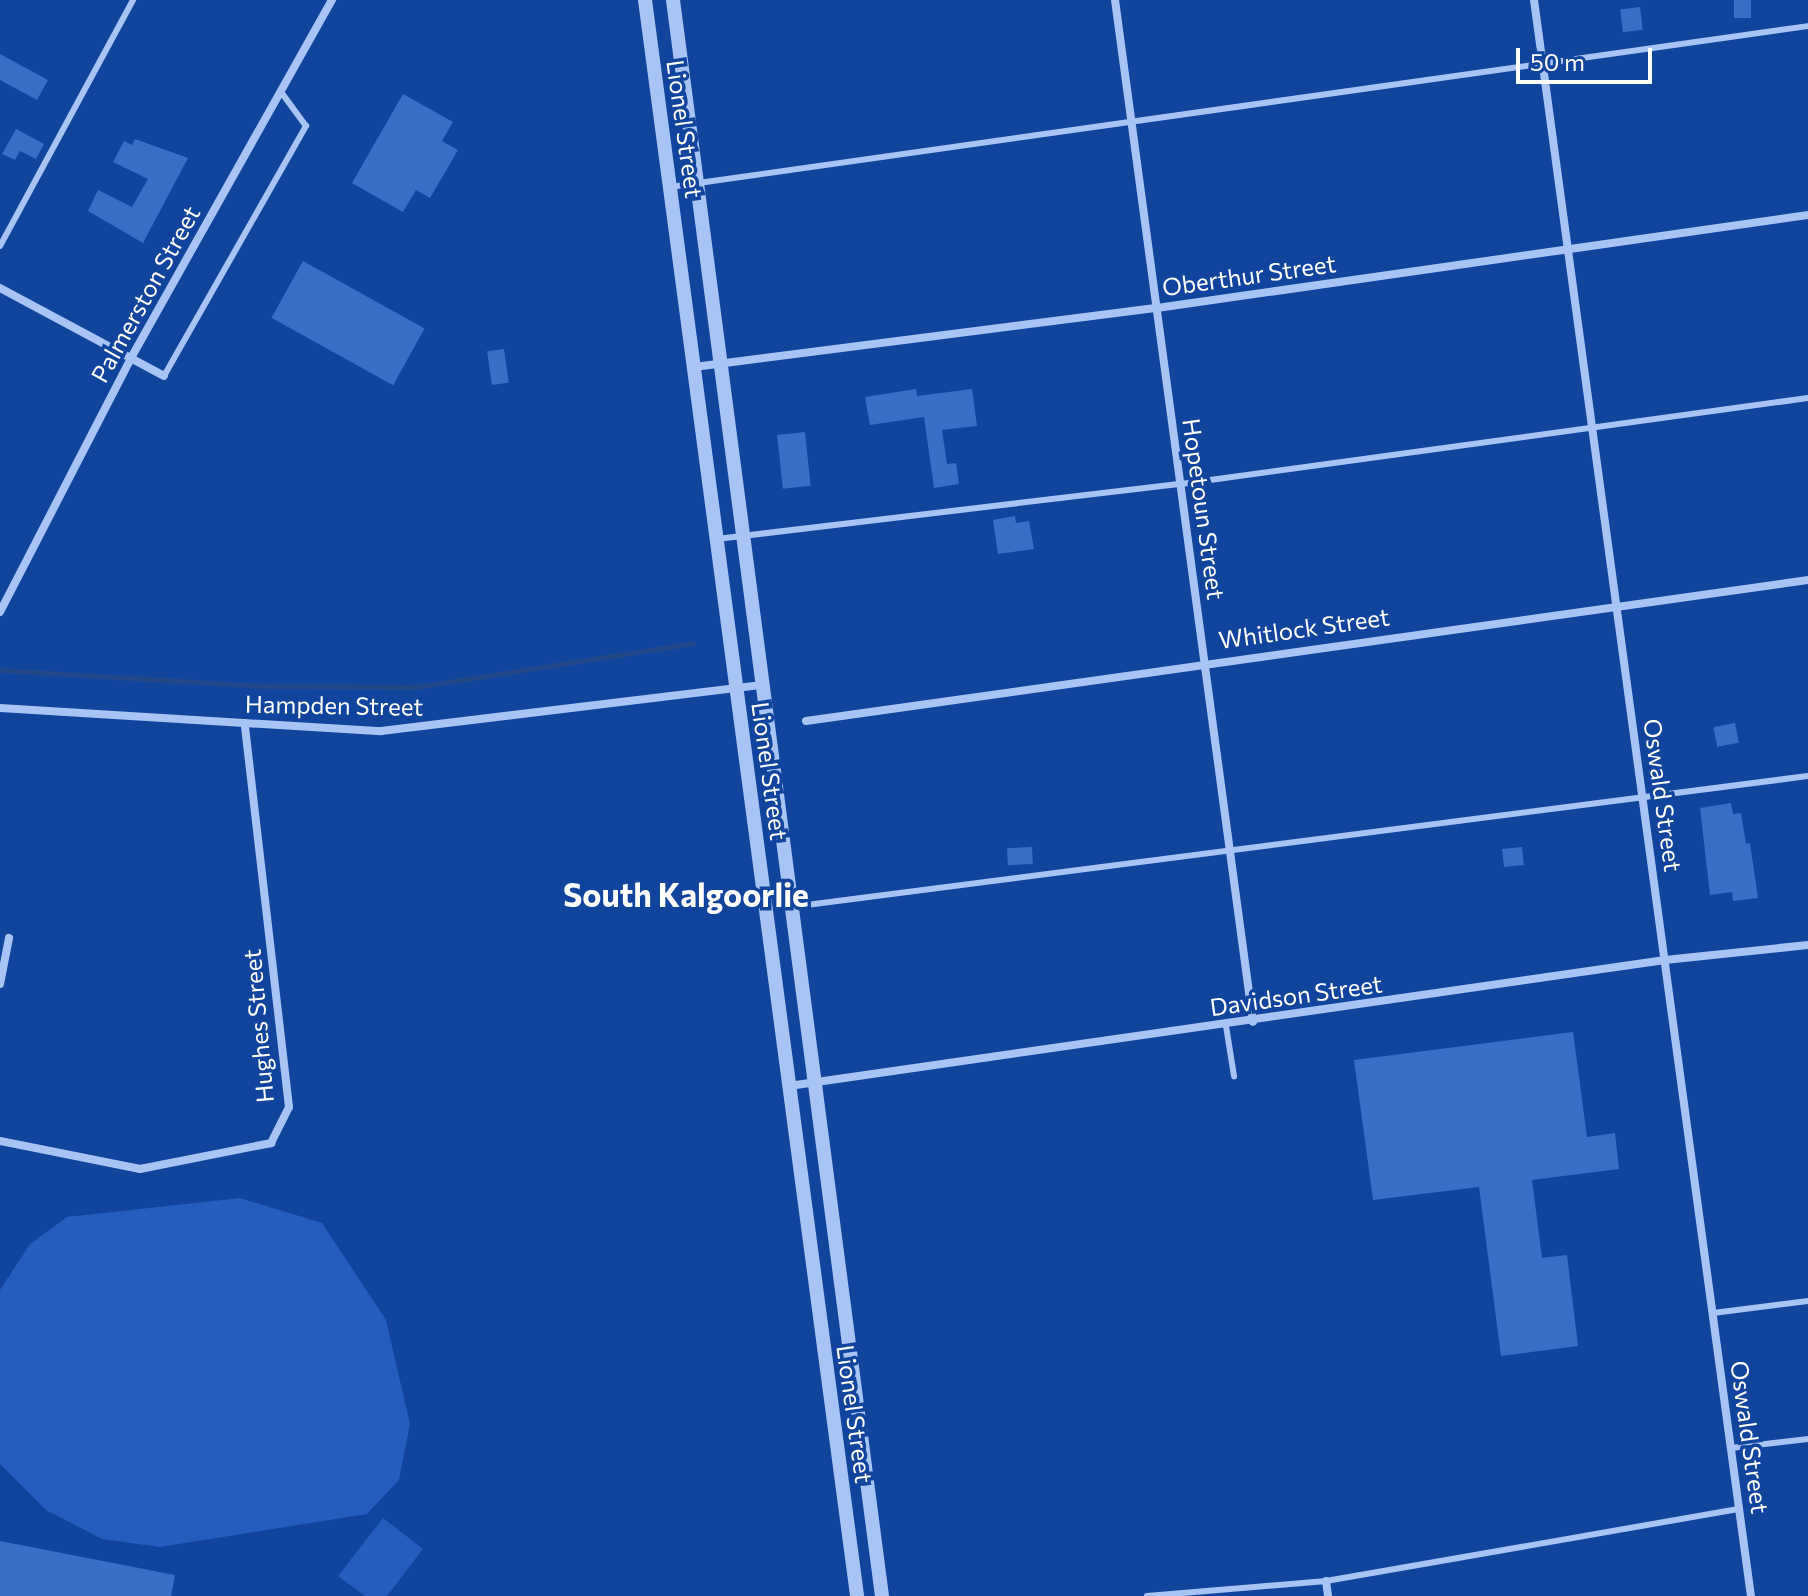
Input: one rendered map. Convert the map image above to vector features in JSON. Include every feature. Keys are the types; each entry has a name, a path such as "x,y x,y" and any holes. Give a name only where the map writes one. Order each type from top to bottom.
{"street":[{"name":"Palmerston Street","path":"0,612 131,358 332,0"},
{"name":"Lionel Street","path":"645,0 857,1596"},
{"name":"Lionel Street","path":"673,0 882,1596"},
{"name":"Hopetoun Street","path":"1115,0 1253,1022"},
{"name":"Oswald Street","path":"1534,0 1751,1596"},
{"name":"Oberthur Street","path":"694,367 1157,308 1808,215"},
{"path":"0,288 164,376"},
{"name":"Whitlock Street","path":"806,721 1617,604 1808,580"},
{"name":"Hampden Street","path":"0,708 381,731 460,726 762,685"},
{"name":"Hughes Street","path":"0,1141 140,1169 271,1143 289,1107 245,724"},
{"path":"0,984 9,938"},
{"name":"Davidson Street","path":"789,1086 1226,1026 1665,960 1808,945"},
{"path":"1326,1581 1328,1596"}],"lane":[{"path":"0,246 133,0"},
{"path":"670,187 1131,119 1808,26"},
{"path":"164,376 306,126 281,92"},
{"path":"717,539 1181,484 1808,398"},
{"path":"791,907 1230,854 1808,776"},
{"path":"1226,1026 1234,1076"},
{"path":"1713,1313 1808,1301"},
{"path":"1731,1448 1808,1439"},
{"path":"1147,1596 1326,1581 1740,1509"}],"shaded area":[{"path":"240,1198 322,1223 386,1320 410,1424 399,1480 367,1514 160,1547 102,1539 46,1510 0,1464 0,1290 30,1244 67,1217"},
{"path":"383,1518 423,1549 387,1596 365,1596 338,1576"}],"building":[{"path":"1734,0 1751,0 1751,18 1734,18"},
{"path":"1640,7 1643,30 1623,32 1620,9"},
{"path":"0,54 48,80 37,100 0,80"},
{"path":"403,94 453,122 442,141 458,150 430,198 416,190 403,212 352,183"},
{"path":"16,129 44,144 36,159 20,151 15,160 2,154"},
{"path":"135,139 188,158 143,243 88,211 98,190 132,207 148,179 113,162 124,141 132,145"},
{"path":"303,261 425,328 393,385 271,318"},
{"path":"504,349 509,383 492,385 487,351"},
{"path":"916,389 917,396 972,389 977,426 942,430 947,464 956,463 959,484 934,488 924,417 870,425 865,397"},
{"path":"805,432 811,486 783,489 777,435"},
{"path":"1015,516 1016,523 1029,521 1034,549 998,554 993,520"},
{"path":"1735,723 1739,743 1717,747 1713,727"},
{"path":"1731,803 1733,814 1741,813 1746,844 1750,843 1758,898 1733,901 1732,892 1710,895 1700,808"},
{"path":"1032,847 1033,864 1008,865 1007,848"},
{"path":"1522,847 1524,865 1504,867 1502,849"},
{"path":"1573,1032 1587,1137 1615,1133 1619,1169 1532,1180 1542,1258 1567,1255 1578,1346 1501,1356 1479,1187 1373,1200 1354,1060"},
{"path":"0,1541 175,1575 171,1596 0,1596"}],"waterway":[{"path":"0,670 263,686 416,687 693,643"}],"district":[{"name":"South Kalgoorlie","path":"686,894"}]}
